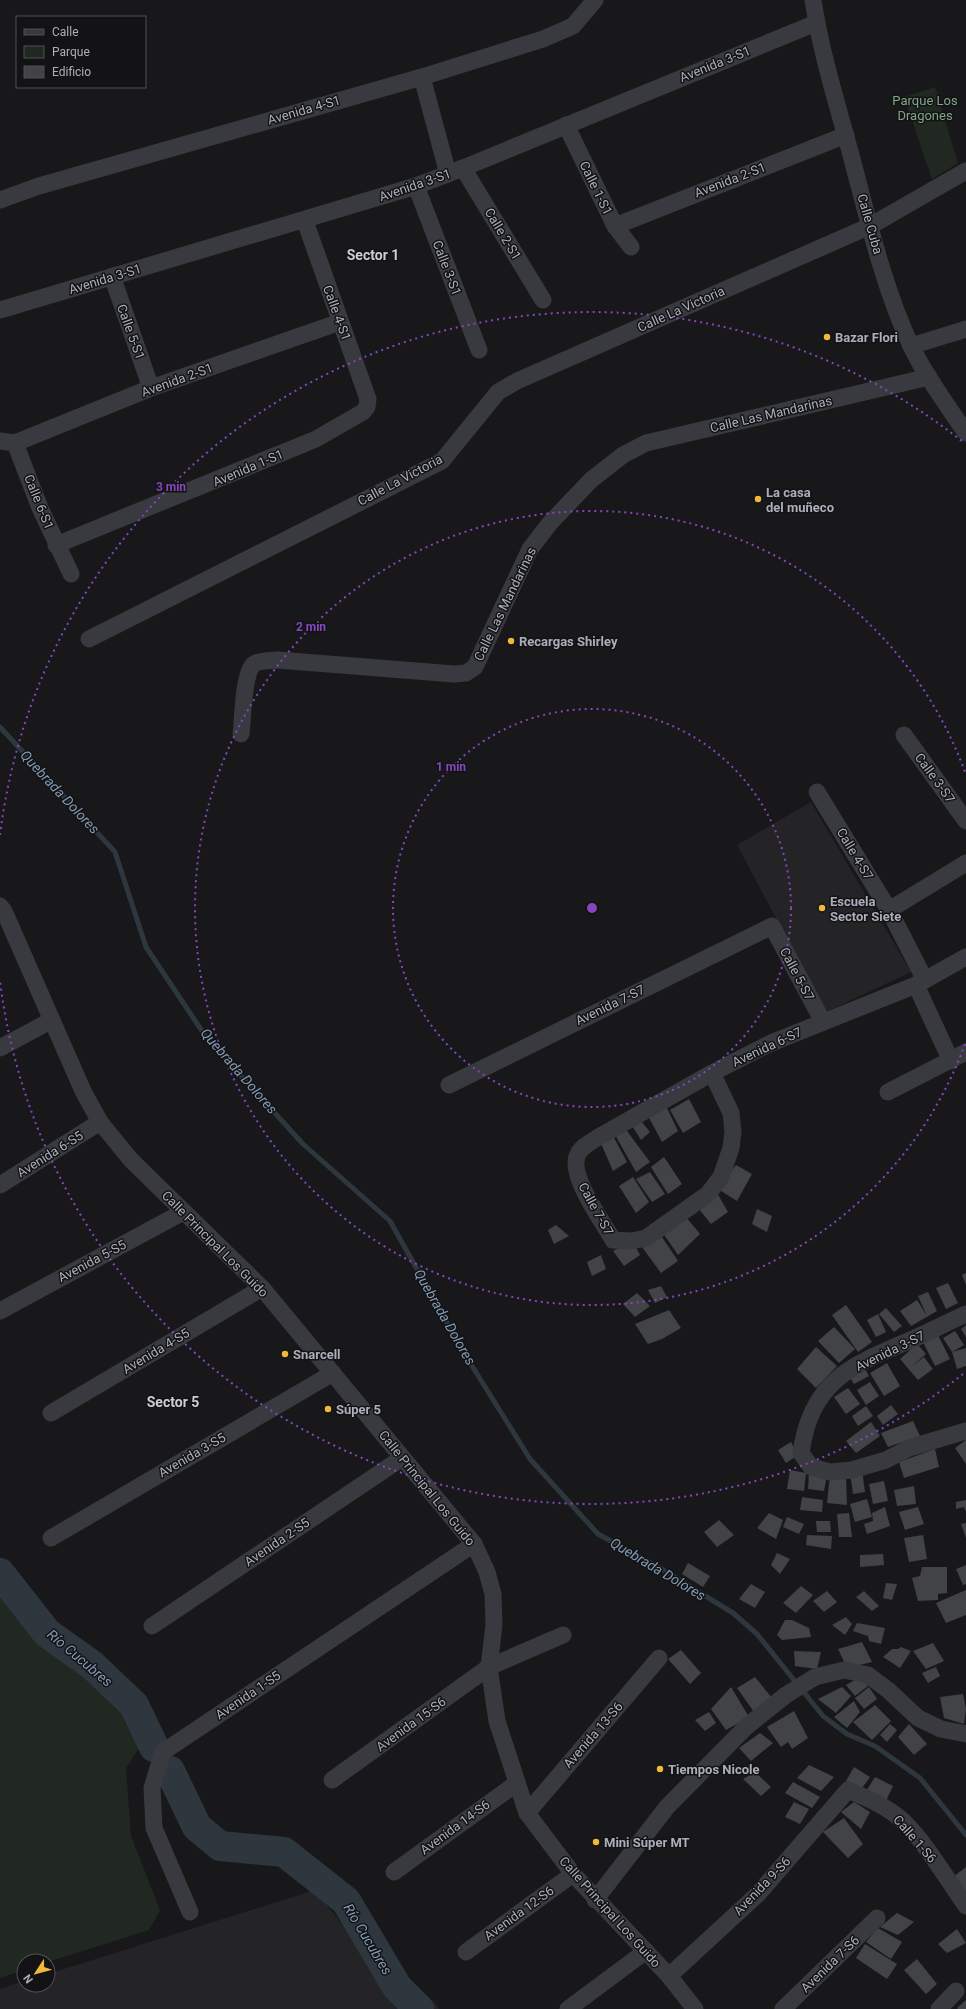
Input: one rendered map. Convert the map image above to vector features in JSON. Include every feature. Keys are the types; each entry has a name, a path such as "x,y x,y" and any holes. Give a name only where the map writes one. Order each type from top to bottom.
{"street":[{"name":"Avenida 4-S1","path":"0,200 38,186 422,77 543,40 573,26 595,0"},
{"name":"Calle Cuba","path":"813,0 816,23 870,226 892,299 911,346 929,377 966,433"},
{"name":"Avenida 3-S1","path":"0,310 416,186 456,171 816,23"},
{"name":"Calle 2-S1","path":"422,77 456,171 543,300"},
{"name":"Calle 1-S1","path":"566,125 615,226 631,247"},
{"name":"Avenida 2-S1","path":"615,226 846,135"},
{"name":"Calle La Victoria","path":"89,639 442,461 498,392 517,381 870,226 966,171"},
{"name":"Calle 3-S1","path":"416,186 479,350"},
{"name":"Calle 4-S1","path":"305,220 368,400 367,407"},
{"name":"Calle 5-S1","path":"112,276 151,388"},
{"name":"Avenida 2-S1","path":"8,442 151,388 340,322"},
{"path":"911,346 966,329"},
{"name":"Calle Las Mandarinas","path":"241,734 248,673 254,664 264,661 278,660 454,674 466,673 475,667 530,550 550,523 592,480 623,455 646,443 929,377"},
{"name":"Avenida 1-S1","path":"56,546 316,439 363,412 367,407"},
{"name":"Calle 6-S1","path":"8,442 56,546 71,574"},
{"name":"Calle 3-S7","path":"904,735 966,822"},
{"name":"Calle 4-S7","path":"817,792 889,910 920,983 950,1061"},
{"path":"889,910 966,863"},
{"name":"Calle Principal Los Guido","path":"1,910 83,1091 100,1122 131,1160 262,1288 334,1373 402,1458 474,1544 487,1572 493,1594 494,1625 490,1668 497,1721 527,1813 573,1874 595,1900 669,1976 695,2009"},
{"name":"Calle 5-S7","path":"772,926 823,1022"},
{"name":"Avenida 7-S7","path":"448,1085 772,926"},
{"name":"Avenida 6-S7","path":"578,1154 596,1138 712,1073 770,1043 920,983 966,957"},
{"path":"0,1048 52,1020"},
{"path":"888,1092 966,1052"},
{"name":"Calle 7-S7","path":"578,1154 575,1167 581,1183 614,1240 631,1241 646,1238 708,1194 721,1177 731,1148 733,1132 731,1113 712,1073"},
{"name":"Avenida 6-S5","path":"0,1185 100,1122"},
{"name":"Avenida 5-S5","path":"0,1311 183,1212"},
{"name":"Avenida 4-S5","path":"51,1413 262,1288"},
{"name":"Avenida 3-S7","path":"966,1314 868,1358 830,1385 813,1408 804,1432 801,1453 811,1467 830,1472 852,1470 886,1460 909,1448 966,1431"},
{"name":"Avenida 3-S5","path":"52,1538 334,1373"},
{"name":"Avenida 2-S5","path":"152,1626 402,1458"},
{"name":"Avenida 1-S5","path":"190,1912 154,1828 152,1788 163,1752 474,1544"},
{"name":"Avenida 15-S6","path":"332,1780 490,1668 563,1634"},
{"name":"Avenida 13-S6","path":"527,1813 659,1658"},
{"path":"595,1900 667,1807 746,1727 786,1695 815,1677 844,1670 868,1675 888,1690 918,1718 949,1730 966,1734"},
{"path":"949,1730 966,1742"},
{"name":"Avenida 14-S6","path":"394,1872 516,1783"},
{"name":"Calle 1-S6","path":"848,1790 880,1804 901,1820 928,1851 966,1906"},
{"name":"Avenida 9-S6","path":"669,1976 759,1893 848,1790"},
{"name":"Avenida 12-S6","path":"466,1952 573,1874"},
{"name":"Avenida 7-S6","path":"783,2009 877,1918"},
{"path":"568,2009 646,1951"},
{"path":"939,2009 956,1991"}],"shaded area":[{"name":"Escuela Sector Siete","path":"811,802 911,972 826,1012 737,845"},
{"path":"315,1890 395,1991 434,2001 439,2009 0,2009 0,1989 16,1984 16,1993 56,1993 56,1971"}],"green space":[{"name":"Parque Los Dragones","path":"935,87 958,163 932,179 904,97"},
{"path":"0,1591 37,1638 82,1670 120,1708 144,1740 126,1768 131,1836 160,1910 149,1930 56,1959 56,1953 16,1953 16,1973 0,1978"}],"building":[{"path":"689,1099 701,1122 683,1133 670,1110"},
{"path":"665,1104 678,1131 662,1142 647,1114"},
{"path":"641,1121 650,1132 641,1140 632,1126"},
{"path":"624,1127 650,1162 636,1172 614,1133"},
{"path":"612,1134 627,1162 613,1171 599,1139"},
{"path":"664,1157 682,1184 668,1194 651,1167"},
{"path":"736,1165 752,1174 737,1201 718,1189"},
{"path":"650,1172 665,1194 652,1202 636,1179"},
{"path":"633,1177 649,1202 636,1213 619,1186"},
{"path":"713,1186 728,1212 711,1224 695,1204"},
{"path":"757,1209 772,1216 767,1232 752,1224"},
{"path":"681,1211 700,1234 678,1255 658,1226"},
{"path":"556,1225 569,1236 554,1244 548,1230"},
{"path":"660,1234 678,1261 661,1273 639,1243"},
{"path":"632,1240 640,1255 624,1266 613,1251"},
{"path":"601,1255 606,1269 592,1276 587,1262"},
{"path":"966,1273 966,1285 962,1275"},
{"path":"948,1283 958,1303 946,1309 936,1288"},
{"path":"661,1286 667,1297 655,1303 648,1290"},
{"path":"928,1292 937,1311 911,1326 900,1311 917,1300 927,1316 918,1296"},
{"path":"637,1293 650,1306 635,1317 623,1304"},
{"path":"846,1305 872,1342 858,1352 832,1315"},
{"path":"886,1308 902,1326 894,1332 879,1314"},
{"path":"669,1310 681,1328 662,1339 648,1344 635,1324"},
{"path":"878,1314 886,1332 876,1337 867,1320"},
{"path":"966,1325 966,1337 961,1329"},
{"path":"834,1327 855,1349 839,1363 818,1341"},
{"path":"955,1331 964,1345 952,1352 943,1338"},
{"path":"938,1335 950,1359 935,1366 923,1342"},
{"path":"917,1344 926,1354 912,1366 924,1357 933,1369 918,1380 900,1359"},
{"path":"816,1347 837,1366 816,1388 797,1369"},
{"path":"966,1348 966,1366 957,1369 952,1352"},
{"path":"887,1363 900,1386 884,1396 870,1373"},
{"path":"863,1365 869,1376 854,1384 848,1374"},
{"path":"870,1382 879,1396 866,1405 857,1390"},
{"path":"848,1388 860,1404 846,1414 834,1397"},
{"path":"891,1405 898,1414 883,1425 877,1416"},
{"path":"866,1406 873,1416 858,1426 852,1416"},
{"path":"913,1421 920,1436 888,1447 881,1433"},
{"path":"871,1422 880,1436 856,1453 846,1441"},
{"path":"966,1440 966,1464 955,1448"},
{"path":"791,1442 798,1455 786,1463 778,1450"},
{"path":"935,1449 939,1467 904,1478 899,1462"},
{"path":"790,1470 806,1473 804,1491 787,1489"},
{"path":"862,1470 865,1492 853,1494 850,1472"},
{"path":"809,1472 827,1475 824,1491 808,1489"},
{"path":"830,1475 846,1477 847,1505 827,1503"},
{"path":"884,1481 888,1501 873,1504 869,1484"},
{"path":"914,1486 916,1504 897,1506 894,1490"},
{"path":"802,1497 823,1500 822,1512 800,1510"},
{"path":"867,1499 872,1517 855,1522 850,1504"},
{"path":"966,1500 966,1512 964,1507 956,1509 956,1502"},
{"path":"885,1507 890,1526 867,1534 864,1524 873,1521 872,1513"},
{"path":"918,1507 924,1524 905,1530 899,1512"},
{"path":"769,1513 783,1520 776,1539 757,1528"},
{"path":"849,1513 852,1537 839,1537 837,1514"},
{"path":"787,1517 804,1524 799,1534 783,1527"},
{"path":"719,1520 734,1535 717,1547 704,1532"},
{"path":"816,1521 830,1521 831,1532 817,1532"},
{"path":"966,1523 966,1538 961,1524"},
{"path":"807,1535 832,1536 831,1549 806,1545"},
{"path":"923,1535 927,1559 909,1562 904,1538"},
{"path":"777,1553 790,1559 780,1574 771,1565"},
{"path":"883,1554 884,1565 860,1567 860,1555"},
{"path":"688,1563 710,1576 703,1587 682,1574"},
{"path":"966,1565 966,1584 963,1585 956,1569"},
{"path":"922,1567 947,1567 947,1593 938,1594 938,1600 918,1601 912,1578 920,1576"},
{"path":"886,1583 897,1584 892,1600 883,1598"},
{"path":"751,1584 765,1592 755,1608 739,1599"},
{"path":"801,1586 813,1595 796,1613 783,1603"},
{"path":"966,1590 966,1615 946,1623 936,1603"},
{"path":"827,1591 837,1602 824,1612 813,1601"},
{"path":"864,1591 879,1606 872,1611 856,1597"},
{"path":"846,1617 852,1624 845,1635 832,1625"},
{"path":"785,1620 792,1620 809,1628 811,1637 782,1640 777,1635"},
{"path":"857,1623 885,1628 881,1644 869,1641 868,1636 853,1631"},
{"path":"862,1642 872,1662 847,1668 838,1649"},
{"path":"933,1643 944,1661 926,1669 913,1651"},
{"path":"901,1647 911,1651 900,1668 883,1657 892,1649 898,1649"},
{"path":"681,1650 701,1673 690,1684 668,1659"},
{"path":"794,1651 821,1652 817,1669 795,1666"},
{"path":"936,1667 940,1676 928,1683 922,1673"},
{"path":"862,1676 868,1686 855,1696 846,1685"},
{"path":"755,1677 772,1698 754,1712 737,1688"},
{"path":"731,1687 749,1717 726,1730 711,1709"},
{"path":"842,1687 851,1696 836,1713 818,1699"},
{"path":"869,1687 877,1699 864,1709 855,1698"},
{"path":"963,1694 966,1709 964,1724 944,1718 940,1697"},
{"path":"854,1701 860,1712 847,1728 834,1717"},
{"path":"875,1705 891,1721 872,1740 853,1722"},
{"path":"794,1711 808,1738 792,1749 788,1742 781,1747 767,1727"},
{"path":"709,1712 716,1723 705,1731 695,1720"},
{"path":"890,1724 897,1730 887,1742 880,1735"},
{"path":"909,1724 927,1744 914,1755 898,1737"},
{"path":"760,1733 773,1743 751,1761 739,1748"},
{"path":"809,1765 834,1777 821,1791 797,1778"},
{"path":"854,1767 870,1777 860,1791 846,1781"},
{"path":"755,1772 771,1787 761,1796 743,1779"},
{"path":"875,1777 893,1786 885,1803 865,1793"},
{"path":"793,1782 820,1797 812,1808 785,1793"},
{"path":"794,1802 809,1809 800,1824 785,1817"},
{"path":"854,1802 870,1812 861,1829 841,1812"},
{"path":"844,1818 863,1844 848,1858 823,1832"},
{"path":"966,1867 966,1894 953,1877"},
{"path":"897,1913 914,1922 898,1935 880,1927"},
{"path":"878,1928 902,1942 891,1959 866,1942"},
{"path":"957,1929 966,1943 947,1953 938,1944"},
{"path":"865,1944 897,1964 887,1979 856,1958"},
{"path":"917,1959 937,1984 926,1994 904,1970"},
{"path":"966,2000 966,2009 957,2008"}],"waterway":[{"name":"Quebrada Dolores","path":"0,727 115,852 146,947 206,1037 303,1144 390,1221 464,1353 530,1459 598,1534 660,1568 733,1613 757,1634 823,1716 847,1734 875,1746 920,1778 966,1835"},
{"name":"Río Cucubres","path":"0,1573 47,1633 92,1665 134,1705 154,1747"},
{"name":"Río Cucubres","path":"170,1771 197,1827 220,1846 284,1852 346,1901 397,1987 419,2009"}],"place":[{"name":"Bazar Flori","path":"827,337"},
{"name":"La casa del muñeco","path":"758,499"},
{"name":"Recargas Shirley","path":"511,641"},
{"name":"Escuela Sector Siete","path":"822,908"},
{"name":"Snarcell","path":"285,1354"},
{"name":"Súper 5","path":"328,1409"},
{"name":"Tiempos Nicole","path":"660,1769"},
{"name":"Mini Súper MT","path":"596,1842"}],"district":[{"name":"Sector 1","path":"373,255"},
{"name":"Sector 5","path":"173,1402"}]}
